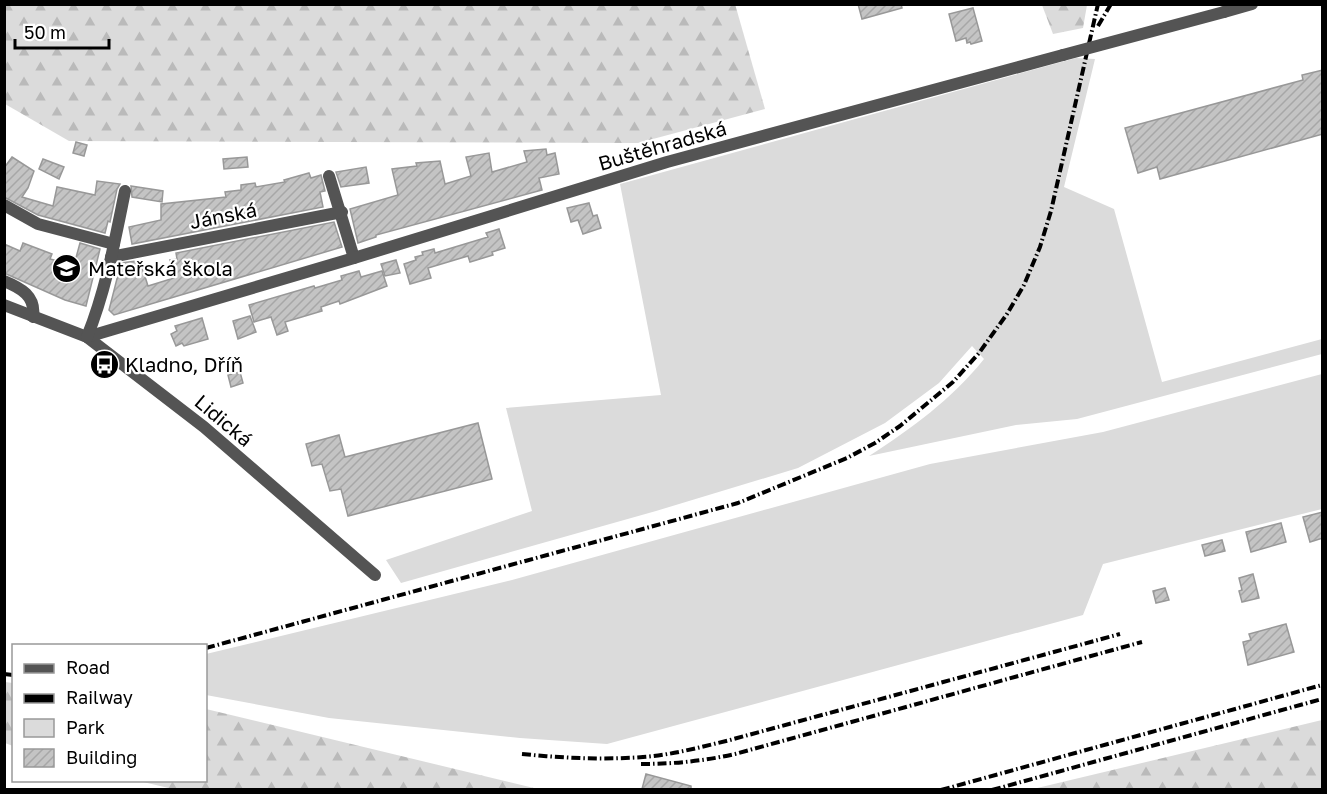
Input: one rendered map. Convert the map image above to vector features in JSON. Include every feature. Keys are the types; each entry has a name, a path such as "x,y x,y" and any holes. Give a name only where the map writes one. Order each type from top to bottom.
{"street":[{"name":"Buštěhradská","path":"87,337 668,162 1252,4"},
{"path":"329,176 354,258"},
{"path":"87,337 111,257 125,192"},
{"path":"4,205 38,224 114,244"},
{"name":"Jánská","path":"111,257 342,213"},
{"path":"4,281 18,287 28,295 33,306 33,317"},
{"name":"Lidická","path":"4,305 87,337 204,427 375,575"}],"green space":[{"path":"735,4 765,109 638,143 69,141 5,104 5,5"},
{"path":"1042,5 1087,5 1083,28 1053,34"},
{"path":"1076,58 1095,59 1064,187 1114,209 1162,382 1322,339 1322,354 1077,419 1016,425 869,456 930,412 972,374 984,359 972,346 939,383 885,423 798,468 401,583 386,560 532,511 506,408 661,395 620,184"},
{"path":"1322,374 1322,509 1103,564 1083,615 607,744 520,738 329,718 207,695 207,654 512,580 930,464 1103,432"},
{"path":"5,682 12,683 12,746 5,743"},
{"path":"207,709 538,789 177,790 143,782 207,782"},
{"path":"1322,720 1322,789 1033,789"}],"building":[{"path":"858,4 901,4 902,8 862,19"},
{"path":"973,8 982,41 971,44 967,43 966,38 956,41 949,14"},
{"path":"1323,70 1323,134 1160,179 1157,167 1138,173 1125,128 1303,80 1302,75"},
{"path":"76,142 87,145 84,156 73,153"},
{"path":"546,149 547,155 555,153 559,174 539,178 542,190 376,235 376,237 358,243 350,209 398,195 392,169 417,166 416,163 440,161 445,184 471,176 466,157 489,153 492,172 527,162 524,151"},
{"path":"12,157 34,171 22,197 53,206 57,187 95,195 97,181 120,184 105,233 38,215 4,197 4,168"},
{"path":"247,157 248,167 224,169 223,159"},
{"path":"43,159 64,167 59,179 39,169"},
{"path":"366,167 369,183 341,187 336,172"},
{"path":"309,173 311,178 321,175 325,191 320,192 323,207 132,244 129,227 161,220 161,204 226,197 225,192 241,190 241,185 255,183 256,187 285,182 284,180"},
{"path":"131,186 163,191 162,202 132,197"},
{"path":"589,203 593,216 597,215 601,228 583,234 578,220 571,222 567,208"},
{"path":"334,222 342,247 114,315 109,310 121,263 136,261 138,269 142,267 148,286 174,278 170,260 177,259 176,253"},
{"path":"499,229 505,248 492,252 493,255 470,262 468,256 428,268 431,278 410,284 404,264 416,260 415,257 423,255 422,252 434,249 435,253 488,237 486,233"},
{"name":"Mateřská škola","path":"23,243 52,254 50,259 74,265 80,243 100,249 86,306 65,300 4,273 4,244 20,251"},
{"path":"396,260 400,273 385,276 381,264"},
{"path":"359,271 361,277 382,271 387,286 340,304 339,301 321,307 322,311 285,322 288,331 277,335 271,317 254,322 249,305 342,280 341,276"},
{"path":"250,316 256,332 238,339 233,321"},
{"path":"202,318 208,339 176,346 171,334 177,331 175,326"},
{"path":"240,372 243,383 231,387 228,375"},
{"path":"478,423 492,479 348,516 341,489 330,491 322,464 312,466 306,444 339,435 345,457"},
{"path":"1323,512 1323,538 1310,542 1303,517"},
{"path":"1281,523 1286,542 1251,552 1246,532"},
{"path":"1222,540 1225,551 1205,556 1202,545"},
{"path":"1253,574 1259,598 1242,602 1239,578"},
{"path":"1165,588 1169,600 1156,603 1153,591"},
{"path":"1286,624 1294,652 1248,665 1243,642 1251,640 1249,634"},
{"path":"646,774 691,786 691,789 642,789"}],"railway":[{"path":"207,648 738,503 847,458 900,426 953,382 979,353 1007,314 1024,285 1040,247 1051,211 1098,4"},
{"path":"1098,26 1111,4"},
{"path":"522,754 612,758 676,753 1120,634"},
{"path":"641,764 688,762 735,754 1142,642"},
{"path":"4,674 12,675"},
{"path":"941,790 1322,685"},
{"path":"992,790 1322,699"}],"place":[{"name":"Mateřská škola","path":"67,268"},
{"name":"Kladno, Dříň","path":"104,364"}]}
